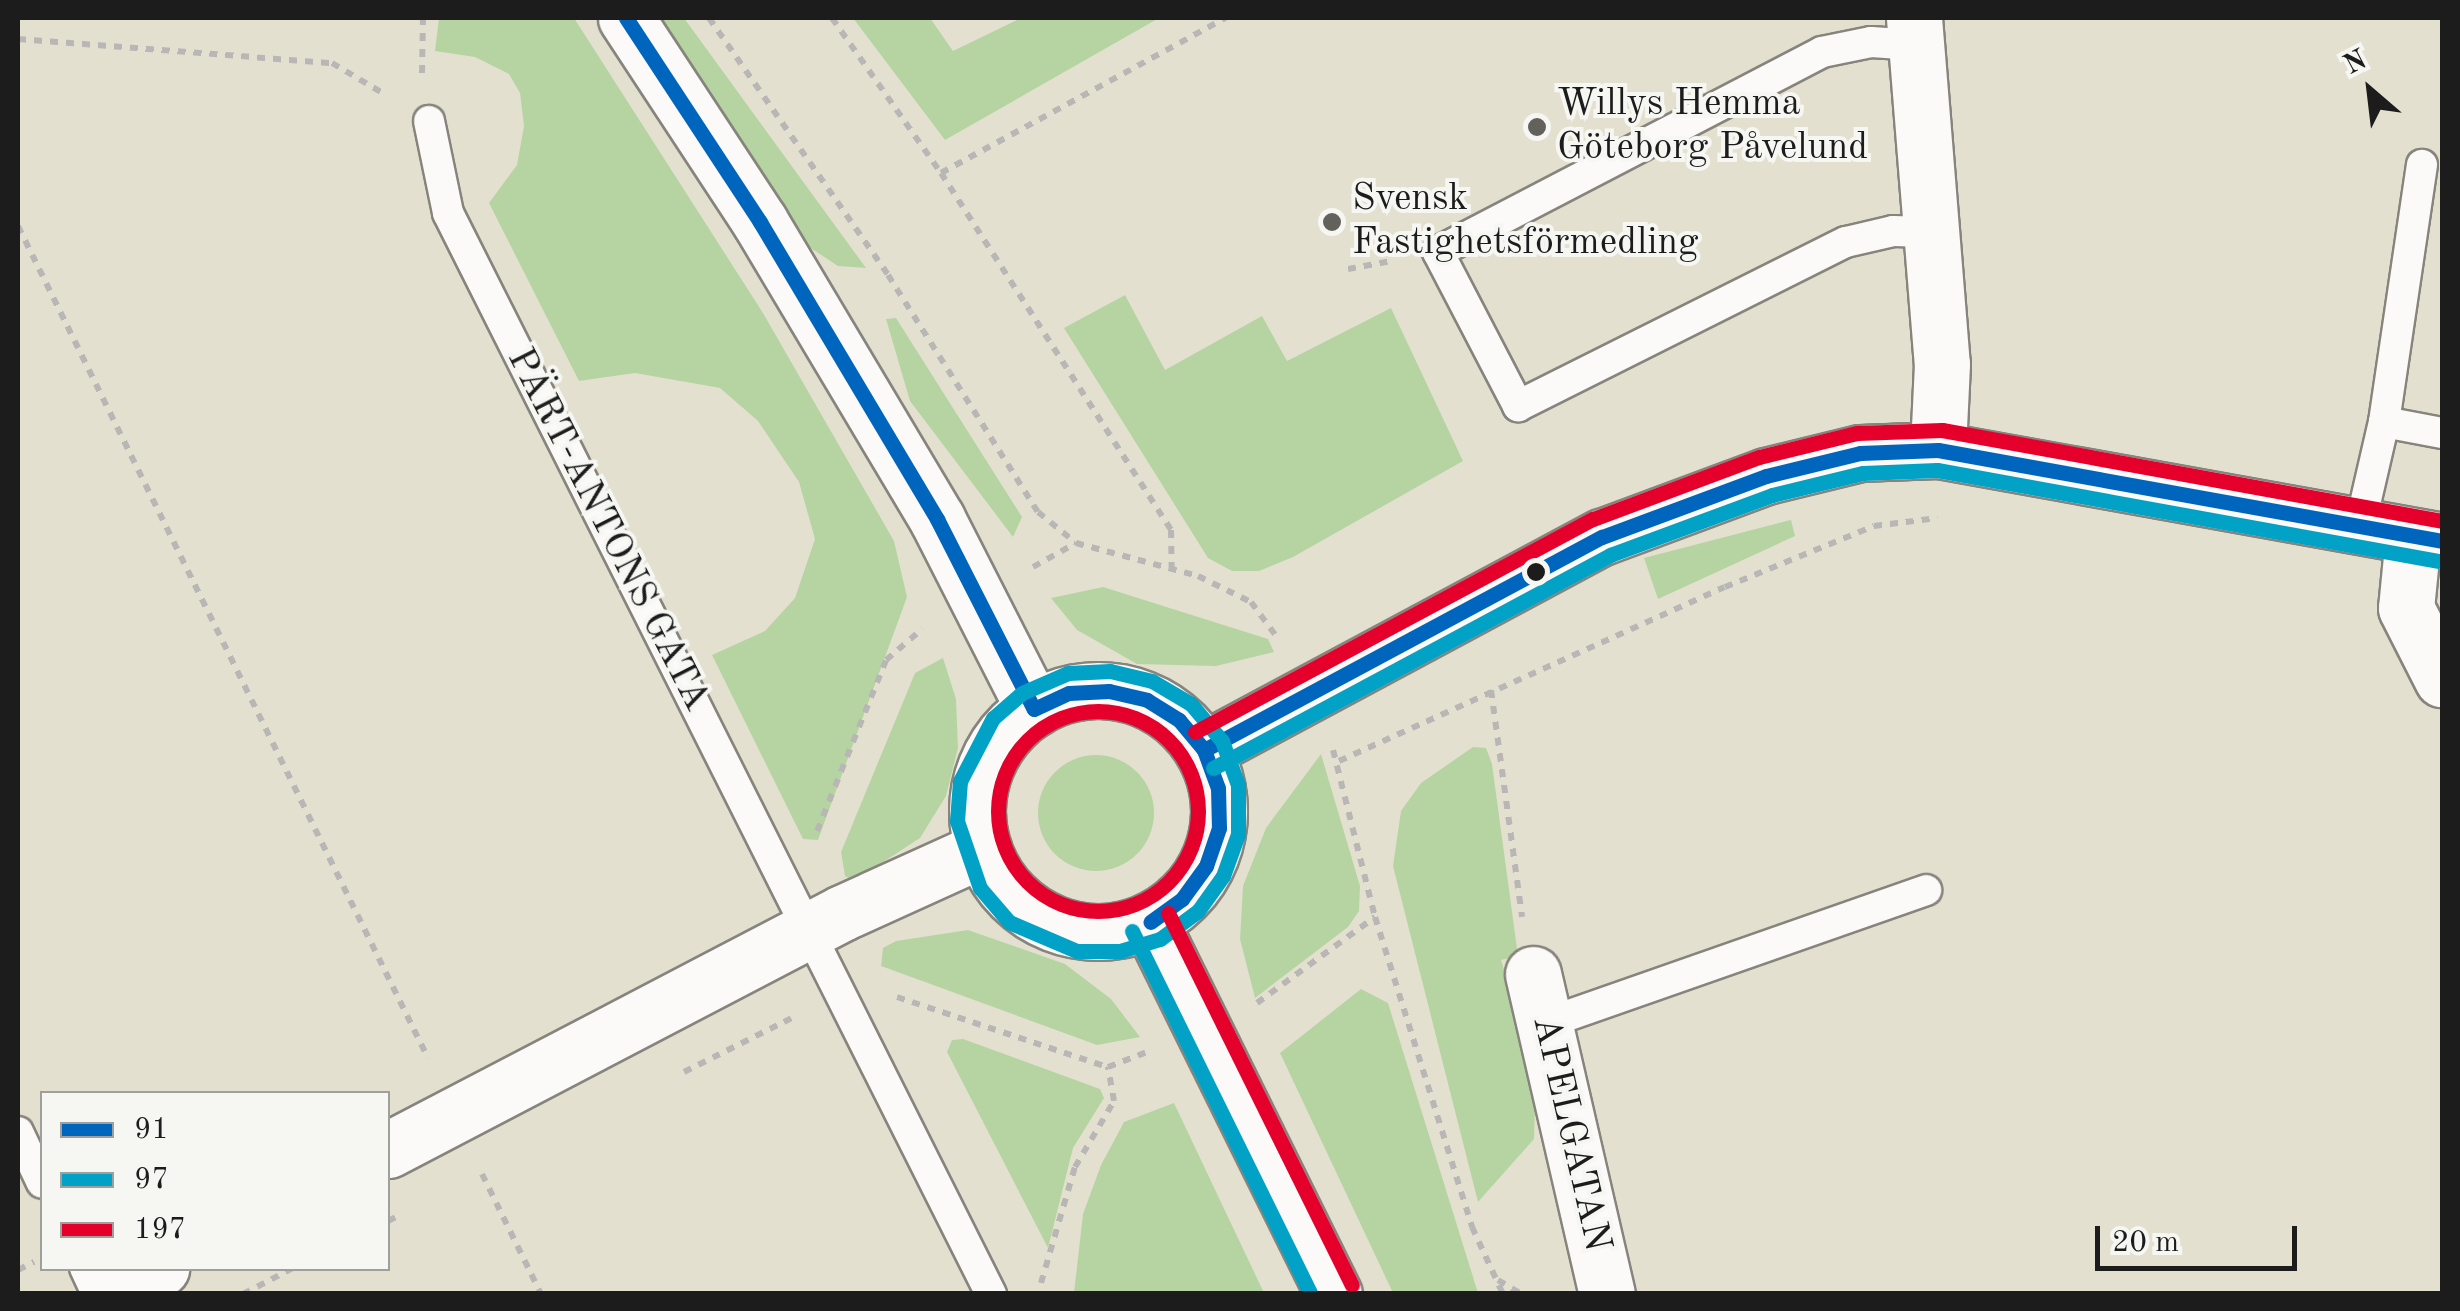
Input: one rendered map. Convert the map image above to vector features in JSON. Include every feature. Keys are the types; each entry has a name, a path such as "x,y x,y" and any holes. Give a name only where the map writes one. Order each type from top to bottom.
{"street":[{"path":"626,18 760,222 937,519 1034,708"},
{"path":"1915,31 1942,364 1938,450"},
{"path":"1204,750 1534,570 1698,500 1860,453 1938,450 2358,530 2428,539 2406,608 2442,679"},
{"path":"1108,690 1146,700 1179,720 1204,750 1218,788 1219,828 1206,866 1182,899 1150,922 1117,932 1050,922 1020,905 983,849 978,801 990,754 1034,708 1070,693 1108,690"},
{"path":"390,1149 808,931 983,849"},
{"path":"1150,922 1334,1294"},
{"name":"APELGATAN","path":"1538,999 1607,1294"},
{"path":"112,1294 154,1271"}],"lane":[{"path":"1915,31 1822,52 1438,252 1518,406 1846,242 1893,231 1934,232"},
{"name":"PÄRT-ANTONS GATA","path":"429,120 448,213 991,1294"},
{"path":"2358,530 2384,422 2422,166"},
{"path":"2384,422 2442,433"},
{"path":"1538,999 1926,890"},
{"path":"18,1132 40,1179"},
{"path":"86,1271 97,1294"}],"path":[{"path":"424,18 419,54 429,120"},
{"path":"709,18 888,275 1038,512 1076,543"},
{"path":"832,18 941,173 1171,530 1172,569"},
{"path":"941,173 1225,18"},
{"path":"18,39 332,63 429,120"},
{"path":"18,226 428,1059"},
{"path":"1339,761 1491,690 1874,526 1947,516"},
{"path":"1274,630 1339,761 1375,918 1472,1227 1503,1294"},
{"path":"1491,690 1538,999"},
{"path":"896,996 1108,1067"},
{"path":"482,1174 542,1294"},
{"path":"243,1294 287,1271"},
{"path":"1498,1280 1521,1294"}],"green space":[{"path":"439,18 574,18 763,313 894,541 907,597 818,840 803,839 712,655 765,631 795,598 815,539 799,482 758,421 720,388 635,373 579,381 489,203 517,165 524,126 520,93 509,74 475,57 435,51"},
{"path":"655,18 684,18 866,268 838,266 806,245"},
{"path":"853,18 930,18 953,51 1021,18 1159,18 945,140"},
{"path":"1125,295 1165,370 1262,316 1287,361 1391,308 1463,461 1293,557 1259,571 1232,571 1208,558 1064,328"},
{"path":"896,318 1022,517 1013,537 910,401 886,319"},
{"path":"1791,520 1795,536 1658,599 1644,558"},
{"path":"1103,587 1268,639 1274,652 1216,666 1137,664 1077,630 1051,598"},
{"path":"943,658 956,699 958,748 946,796 920,838 854,881 845,876 841,852 915,673"},
{"path":"1473,747 1486,748 1492,764 1518,956 1501,960 1524,1035 1535,1105 1534,1139 1478,1202 1393,866 1401,811 1421,783"},
{"path":"1321,754 1360,886 1359,911 1348,927 1255,998 1240,939 1243,886 1266,828"},
{"path":"1096,755 1118,759 1137,772 1150,791 1154,813 1150,835 1137,854 1118,867 1096,871 1074,867 1055,854 1042,835 1038,813 1042,791 1055,772 1074,759"},
{"path":"968,930 1065,964 1111,999 1140,1037 1097,1045 881,966 883,948 896,941"},
{"path":"1361,989 1388,1003 1478,1293 1393,1293 1280,1053"},
{"path":"963,1039 1100,1089 1104,1098 1073,1148 1048,1248 947,1052 952,1040"},
{"path":"1174,1103 1264,1293 1074,1293 1083,1214 1101,1165 1124,1122"}],"transit line":[{"name":"91","path":"626,18 760,222 937,519 1034,709"},
{"name":"197","path":"1195,732 1593,519 1759,457 1857,433 1942,430 2442,521"},
{"name":"91","path":"1204,750 1602,537 1766,476 1860,453 1938,450 2442,541"},
{"name":"97","path":"1213,768 1610,555 1772,495 1863,473 1937,470 2438,561"},
{"name":"97","path":"1022,693 993,718 960,781 957,821 980,888 1009,922 1077,951 1120,951 1160,939 1198,911 1223,876 1238,834 1238,785 1222,741 1191,704 1152,681 1110,671 1068,673 1024,692"},
{"name":"91","path":"1034,709 1069,693 1109,691 1147,700 1179,720 1204,750 1218,788 1219,828 1206,866 1182,899 1150,922"},
{"name":"197","path":"1078,712 1118,712 1154,727 1182,755 1197,791 1198,811 1197,831 1182,867 1154,895 1118,910 1078,910 1042,895 1014,867 999,831 999,791 1014,755 1042,727 1078,712"},
{"name":"197","path":"1168,913 1352,1285"},
{"name":"97","path":"1132,931 1311,1294"}],"place":[{"name":"Willys Hemma Göteborg Påvelund","path":"1537,127"},
{"name":"Svensk Fastighetsförmedling","path":"1332,222"}]}
